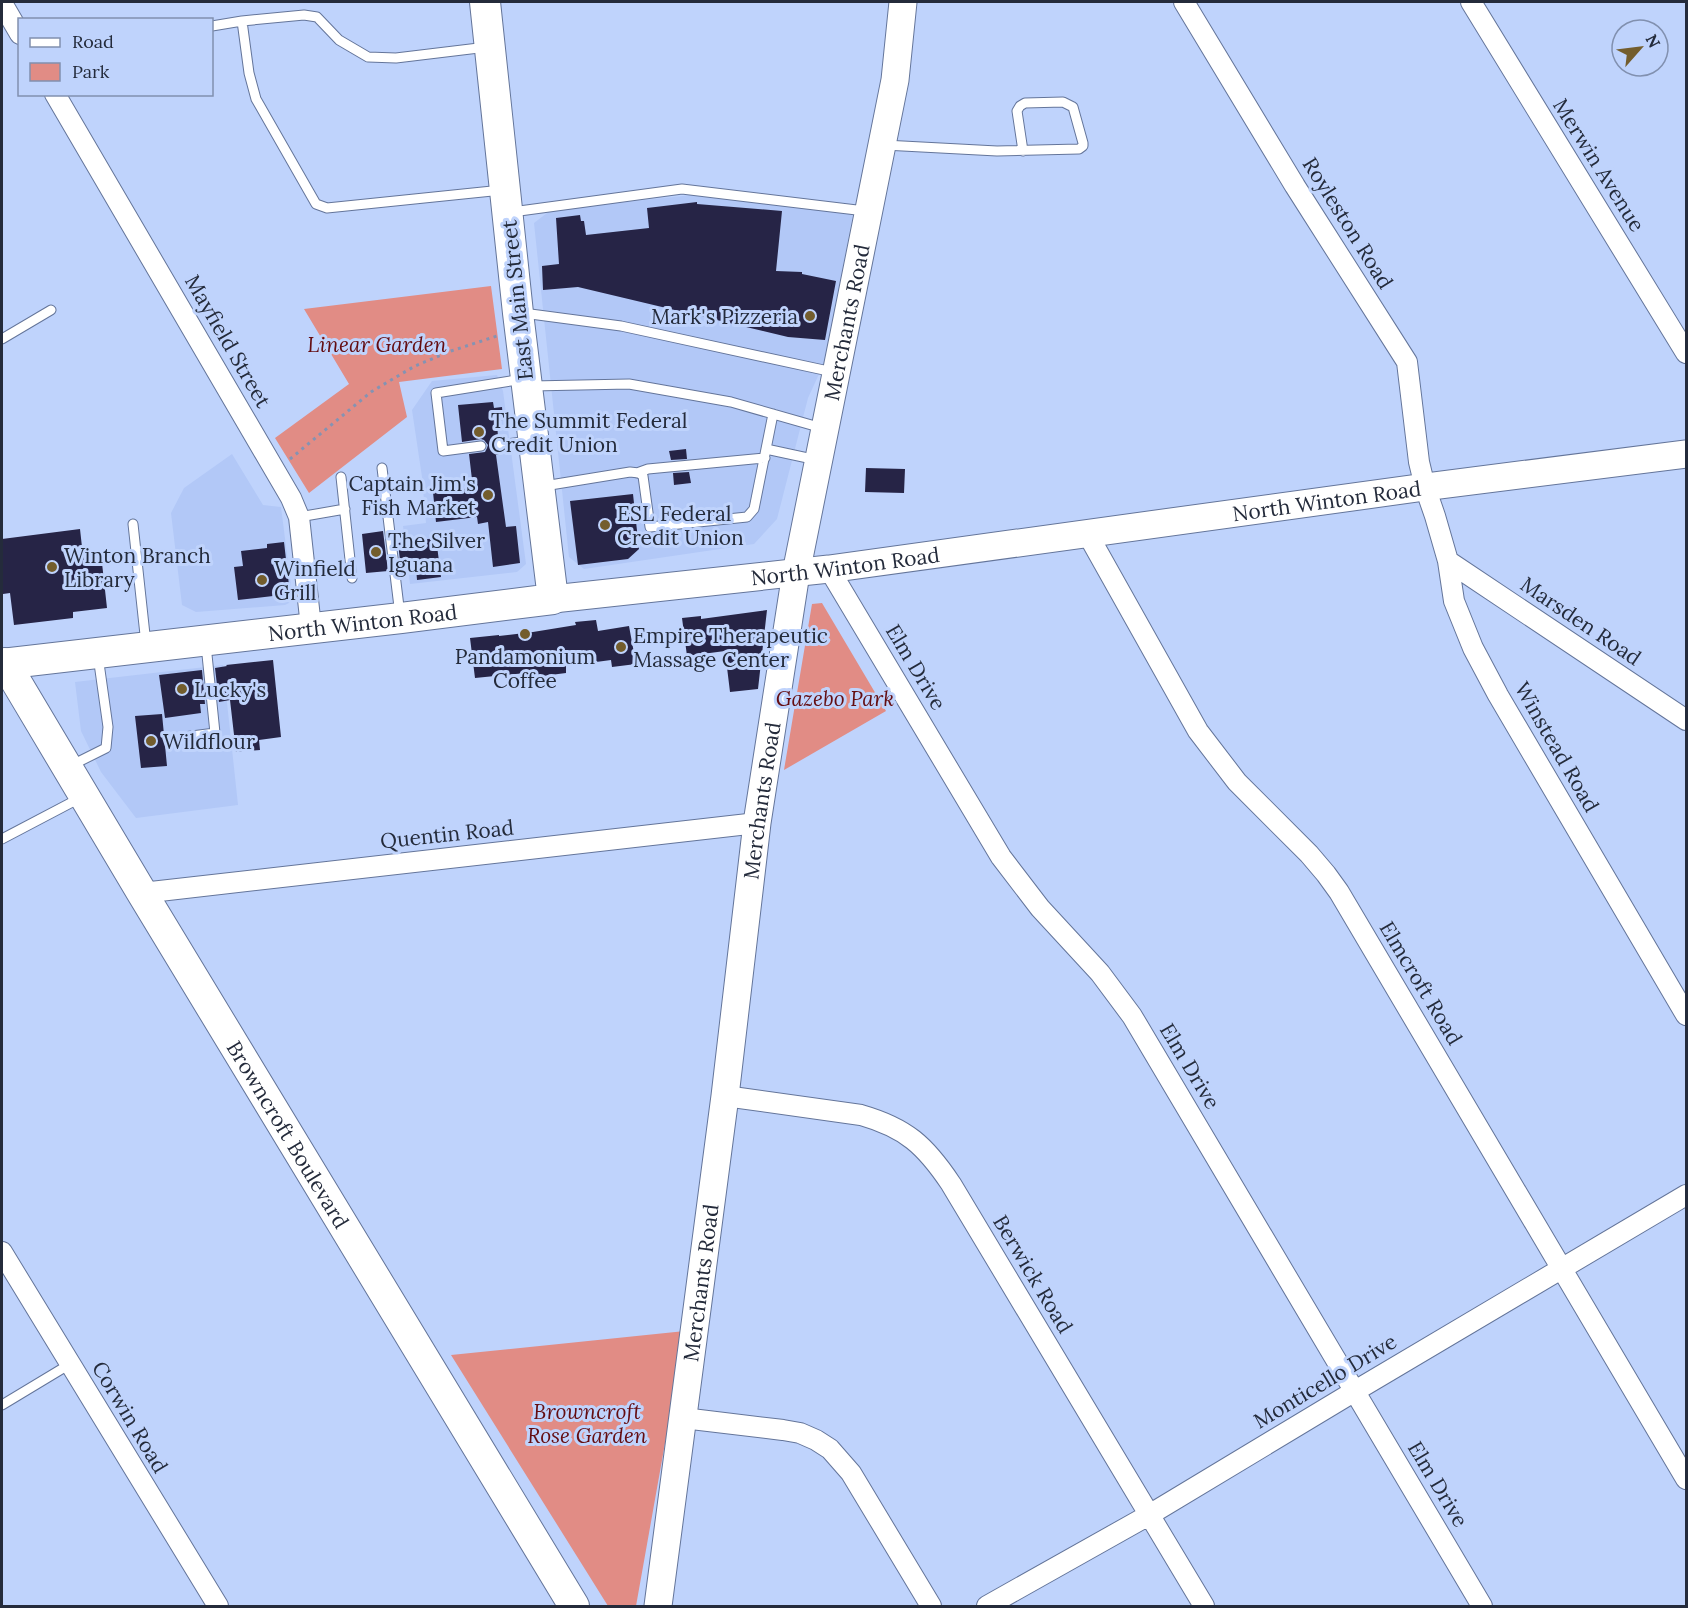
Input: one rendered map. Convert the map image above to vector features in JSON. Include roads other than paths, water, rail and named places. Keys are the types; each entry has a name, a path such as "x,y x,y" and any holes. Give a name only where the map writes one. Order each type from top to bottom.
{"main road":[{"name":"East Main Street","path":"485,2 518,313 553,599"},
{"name":"North Winton Road","path":"3,661 98,653 553,599"},
{"name":"Browncroft Boulevard","path":"3,661 574,1606"}],"street":[{"name":"Merchants Road","path":"658,1606 725,1096 757,823 796,573 895,80 903,2"},
{"name":"Royleston Road","path":"1184,2 1295,186 1407,362 1419,462 1425,487"},
{"name":"Merwin Avenue","path":"1470,2 1686,353"},
{"path":"2,3 18,31"},
{"name":"Mayfield Street","path":"56,96 291,498 299,517 311,627"},
{"name":"North Winton Road","path":"553,599 829,569 1425,487 1686,454"},
{"name":"Winstead Road","path":"1425,487 1448,561 1454,601 1473,648 1498,696 1686,1015"},
{"name":"Elmcroft Road","path":"1087,533 1198,731 1238,782 1309,854 1339,892 1686,1479"},
{"name":"Marsden Road","path":"1448,561 1686,720"},
{"name":"Elm Drive","path":"829,569 1001,857 1040,908 1100,973 1132,1016 1482,1606"},
{"name":"Quentin Road","path":"142,893 757,823"},
{"name":"Berwick Road","path":"725,1096 871,1118 898,1129 913,1138 926,1151 951,1184 1204,1606"},
{"name":"Monticello Drive","path":"987,1606 1149,1515 1686,1195"},
{"name":"Corwin Road","path":"2,1252 9,1279 70,1364 218,1606"},
{"path":"683,1418 783,1430 808,1437 830,1449 851,1473 931,1606"}],"lane":[{"path":"213,26 304,15 317,17 339,40 368,57 396,58 490,46"},
{"path":"242,21 249,73 256,99 316,204 327,208 506,201 682,189 868,212"},
{"path":"882,145 997,151 1023,151 1079,148 1083,146 1083,142 1073,107 1063,102 1025,103 1020,106 1017,111 1023,151"},
{"path":"2,339 51,310"},
{"path":"518,313 621,326 837,373"},
{"path":"481,446 443,451 436,393 526,382 629,384 731,402 825,429"},
{"path":"637,472 643,476 651,527 747,517 754,509 773,414"},
{"path":"499,445 534,441"},
{"path":"539,487 766,454 819,460"},
{"path":"382,468 401,618"},
{"path":"341,477 352,578"},
{"path":"299,517 345,509"},
{"path":"133,524 146,647"},
{"path":"183,737 215,733 205,640"},
{"path":"68,767 106,748 108,727 98,653"},
{"path":"2,839 85,796"},
{"path":"2,1405 70,1364"}],"place":[{"name":"Mark's Pizzeria","path":"810,316"},
{"name":"The Summit Federal Credit Union","path":"479,432"},
{"name":"Captain Jim's Fish Market","path":"488,495"},
{"name":"ESL Federal Credit Union","path":"605,525"},
{"name":"The Silver Iguana","path":"376,552"},
{"name":"Winton Branch Library","path":"52,567"},
{"name":"Winfield Grill","path":"262,580"},
{"name":"Pandamonium Coffee","path":"525,634"},
{"name":"Empire Therapeutic Massage Center","path":"621,647"},
{"name":"Lucky's","path":"182,689"},
{"name":"Wildflour","path":"151,741"}],"park label":[{"name":"Linear Garden","path":"377,344"},
{"name":"Gazebo Park","path":"835,698"},
{"name":"Browncroft Rose Garden","path":"587,1423"}]}
